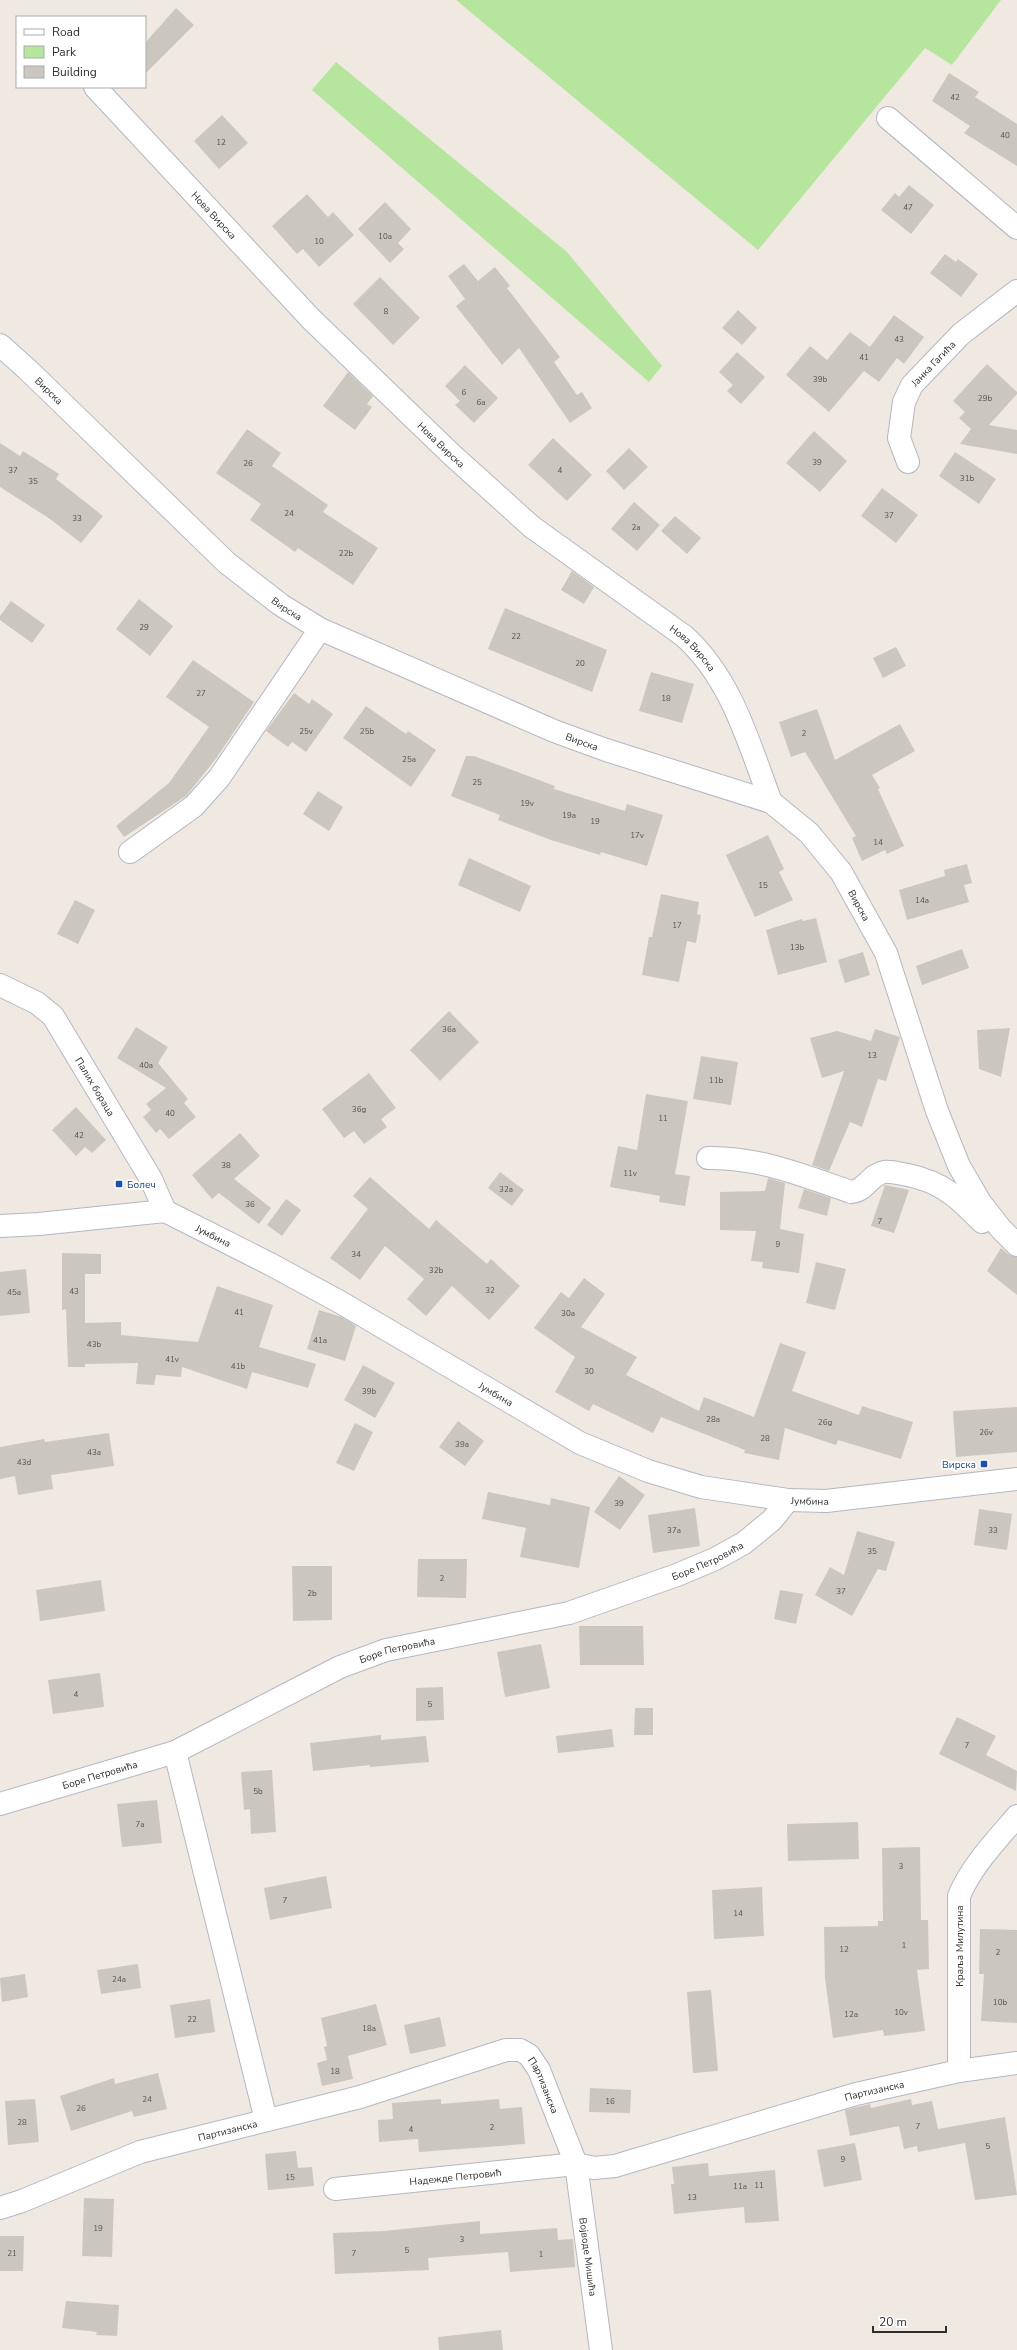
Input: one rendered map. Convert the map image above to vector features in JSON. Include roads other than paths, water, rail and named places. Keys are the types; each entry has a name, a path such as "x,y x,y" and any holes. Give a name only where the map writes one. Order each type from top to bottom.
{"street":[{"name":"Нова Вирска","path":"96,88 311,319 451,454 532,527 684,636 702,652 715,671 738,715 771,802"},
{"path":"888,118 1017,228"},
{"name":"Јанка Гагића","path":"908,462 899,438 904,402 912,385 961,334 1017,291"},
{"name":"Вирска","path":"0,345 62,402 227,563 281,605 320,629 554,731 606,750 771,802 813,839 841,872 865,912 886,954 937,1111 959,1166 980,1202 1001,1230 1017,1245"},
{"path":"130,852 194,806 206,795 320,629"},
{"name":"Палих бораца","path":"0,985 38,1003 53,1016 151,1178 165,1212"},
{"path":"708,1158 725,1157 774,1165 851,1192 863,1189 873,1177 884,1172 921,1178 946,1188 984,1225 991,1229 1001,1230"},
{"path":"0,1226 39,1224 165,1212"},
{"name":"Јумбина","path":"165,1212 270,1264 340,1302 580,1443 648,1471 694,1485 739,1494 788,1500 826,1500 1017,1479"},
{"name":"Боре Петровића","path":"0,1804 175,1752 340,1667 386,1650 569,1614 677,1576 715,1559 744,1543 772,1520 788,1500"},
{"path":"175,1752 266,2120"},
{"name":"Краља Милутина","path":"959,2071 959,1896 974,1867 1017,1816"},
{"name":"Партизанска","path":"0,2208 22,2202 140,2152 360,2097 506,2050 520,2050 529,2054 539,2070 576,2164 594,2168 615,2166 856,2094 959,2071 1017,2063"},
{"name":"Надежде Петровић","path":"335,2189 576,2164"},
{"name":"Војводе Мишића","path":"576,2164 601,2350"}],"place":[{"name":"Болеч","path":"119,1184"},
{"name":"Вирска","path":"984,1464"}]}
